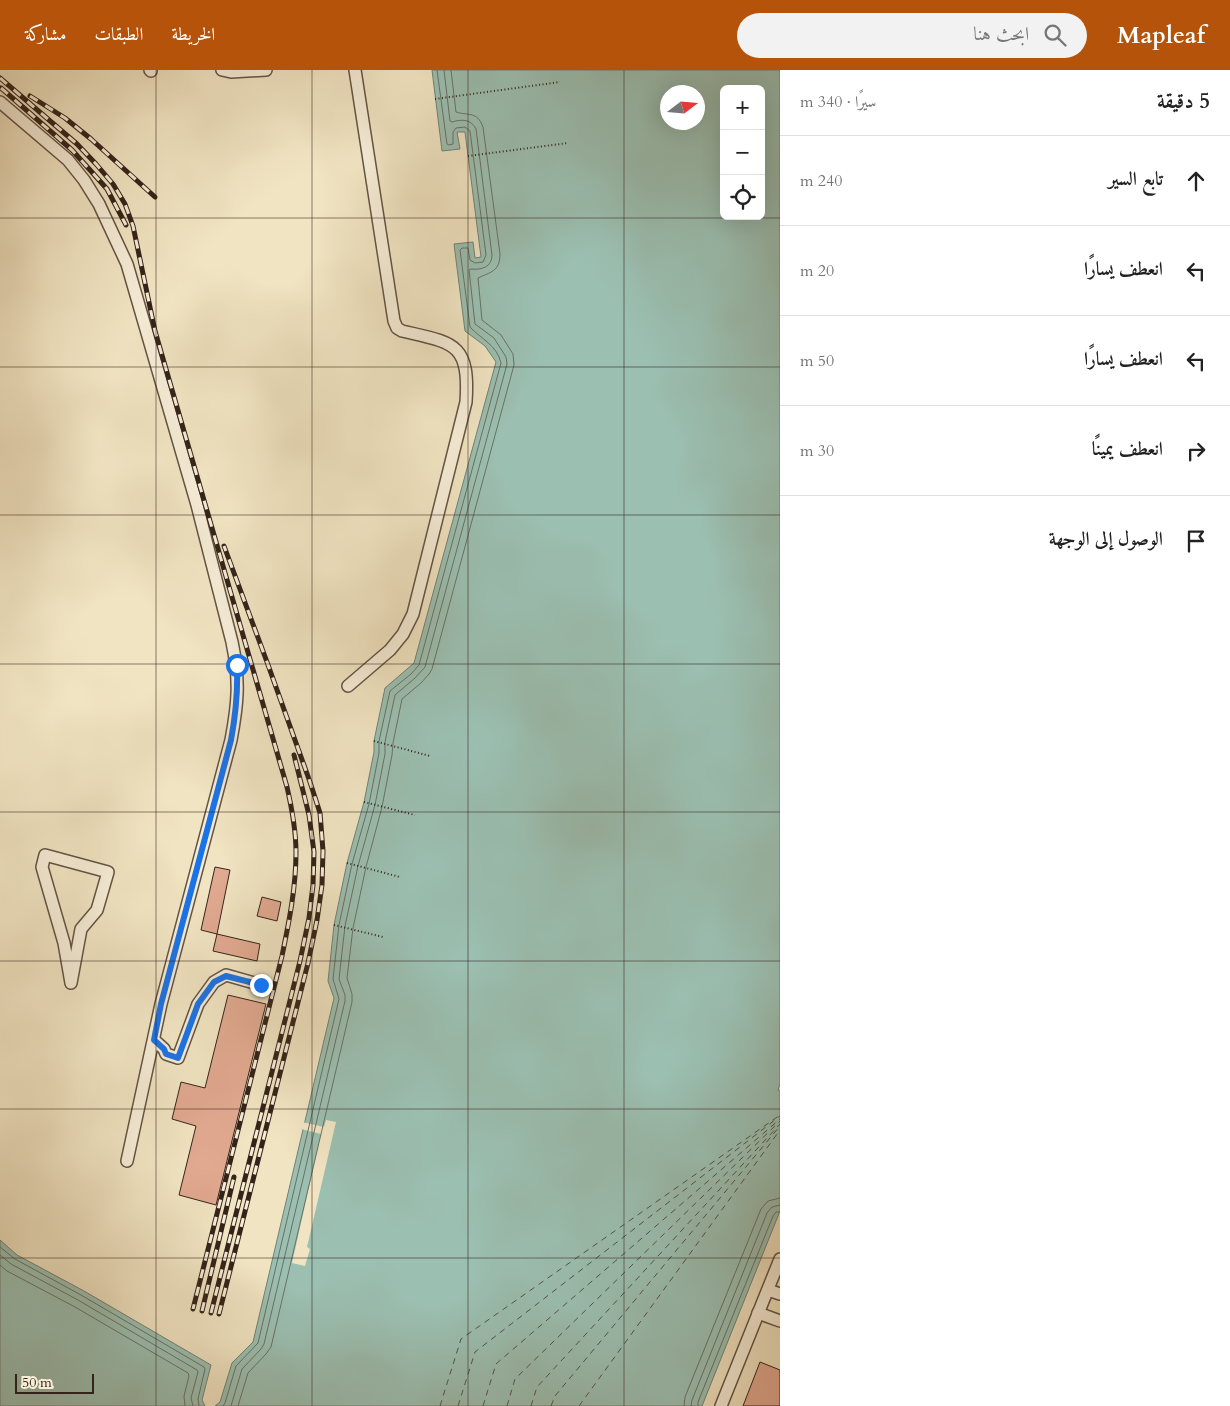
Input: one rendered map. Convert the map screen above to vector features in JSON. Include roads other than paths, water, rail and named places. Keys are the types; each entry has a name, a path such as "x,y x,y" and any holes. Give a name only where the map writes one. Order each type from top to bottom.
{"street":[{"path":"222,70 230,72 266,70"},
{"path":"348,686 390,650 403,634 413,614 466,402 467,382 466,366 454,347 440,340 402,331 397,328 394,321 355,70"},
{"path":"0,102 68,160 84,180 99,204 127,264 196,505 237,665 238,686 231,740 161,1004 126,1161"},
{"path":"45,856 108,872 97,910 81,929 71,983 64,943 42,867 45,856"},
{"path":"154,1040 164,1049 166,1054 178,1058 198,1004 214,982 226,976 261,985"},
{"path":"721,1406 780,1260"},
{"path":"768,1290 780,1294"},
{"path":"758,1313 780,1322"}],"water":[{"path":"432,70 780,70 780,1084 778,1090 780,1091 780,1211 702,1406 215,1406 220,1402 232,1363 253,1342 334,998 328,981 334,925 347,863 364,802 385,688 414,663 496,362 485,346 465,331 454,244 473,242 475,258 481,257 465,132 457,132 460,149 442,151"},
{"path":"0,1240 17,1255 84,1291 211,1365 202,1400 205,1406 0,1406"}],"railway":[{"path":"0,78 77,144 113,184 125,204 133,226 155,331 287,787 293,820 296,865 290,918 193,1309"},
{"path":"1,88 72,150 107,189 126,225"},
{"path":"30,96 65,118 91,139 155,197"},
{"path":"219,1314 308,963 322,885 323,851 320,813 310,782 224,546"},
{"path":"211,1313 300,961 309,918 314,852 309,815 294,755"},
{"path":"202,1311 234,1177"}]}
